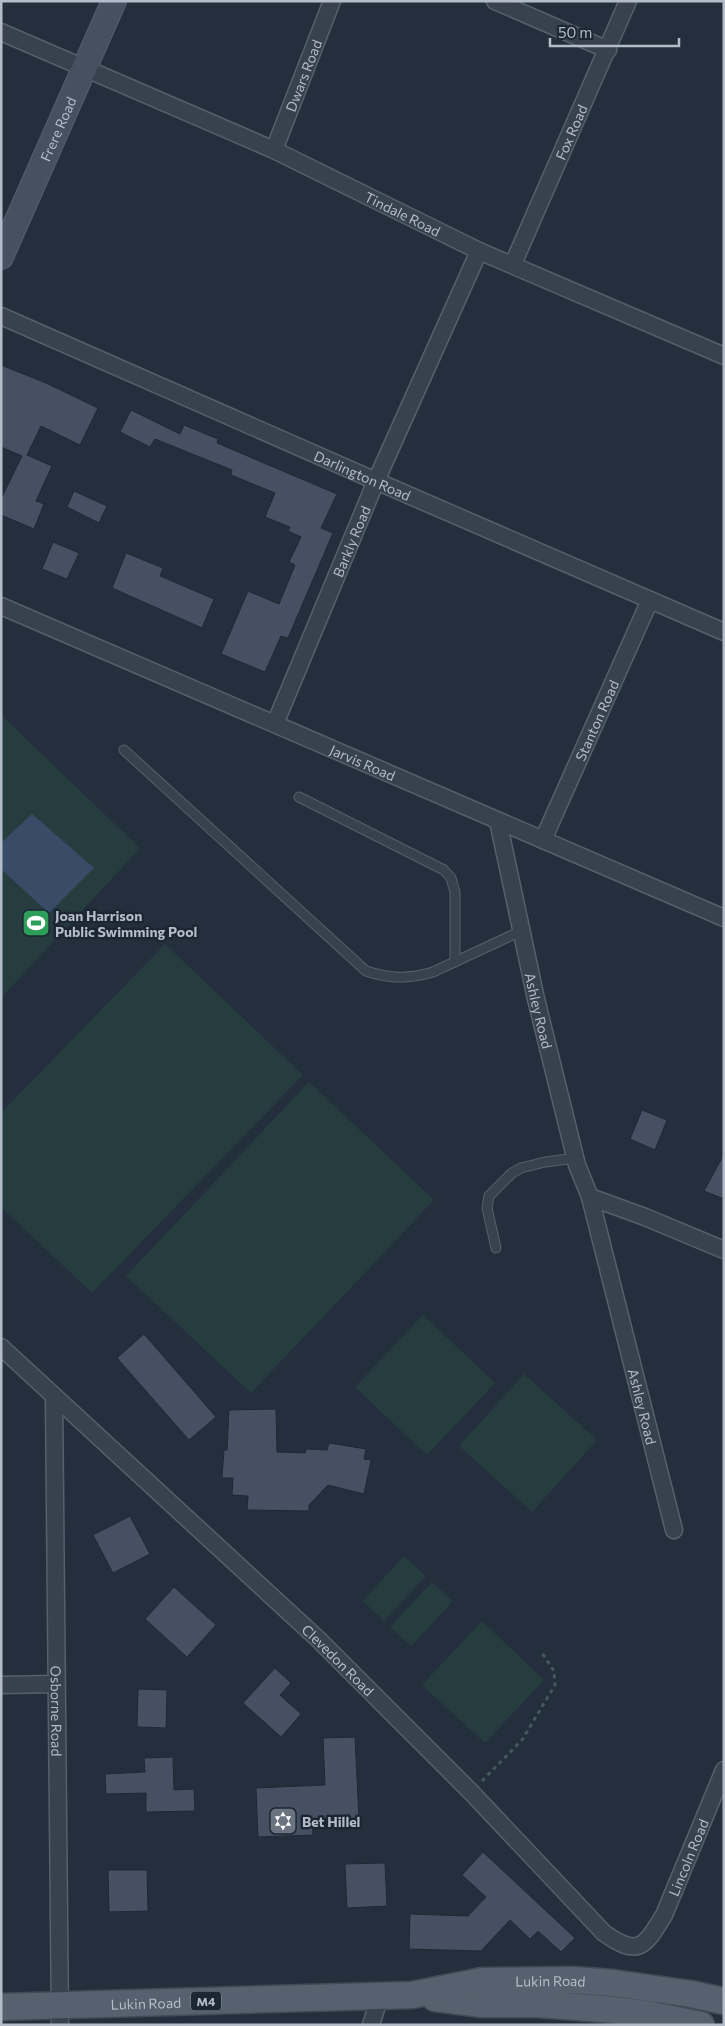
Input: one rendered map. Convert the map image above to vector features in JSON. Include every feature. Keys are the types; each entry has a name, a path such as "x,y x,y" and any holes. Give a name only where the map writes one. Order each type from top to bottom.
{"main road":[{"name":"Lukin Road","path":"412,1995 482,1981 573,1980 613,1983 691,1994 724,2001"},
{"name":"Lukin Road","path":"1,2008 60,2015 412,1995 482,2004 538,2004 604,2009 695,2023"}],"street":[{"name":"Frere Road","path":"1,257 114,1"},
{"name":"Dwars Road","path":"274,150 332,1"},
{"path":"495,1 608,50"},
{"name":"Fox Road","path":"513,264 628,1"},
{"name":"Tindale Road","path":"1,32 274,150 479,251 722,352"},
{"name":"Barkly Road","path":"275,724 376,481 479,251"},
{"name":"Darlington Road","path":"1,316 724,632"},
{"name":"Stanton Road","path":"544,840 650,600"},
{"name":"Jarvis Road","path":"1,606 724,918"},
{"name":"Ashley Road","path":"498,821 536,999 576,1158 590,1197 674,1530"},
{"path":"590,1197 645,1217 724,1250"},
{"name":"Clevedon Road","path":"1,1347 318,1639 471,1792 604,1933 620,1944 631,1947 642,1945 651,1937 664,1915"},
{"path":"1,1364 18,1363"},
{"name":"Osborne Road","path":"54,1397 60,2015"},
{"path":"1,1685 56,1684"},
{"name":"Lincoln Road","path":"664,1915 724,1770"},
{"path":"371,2025 380,1996"}],"lane":[{"path":"124,750 366,971 389,978 406,978 434,972 521,930"},
{"path":"299,797 444,870 452,878 455,892 455,962"},
{"path":"496,1248 487,1208 490,1196 512,1173 521,1168 545,1162 576,1158"}],"path":[{"path":"471,1792 522,1740 554,1685 554,1671 542,1652"}],"green space":[{"name":"Joan Harrison Public Swimming Pool","path":"1,715 140,848 1,998"},
{"path":"165,944 303,1075 92,1293 1,1207 1,1113"},
{"path":"309,1082 434,1200 251,1393 126,1276"},
{"path":"423,1315 495,1383 427,1455 355,1387"},
{"path":"524,1374 597,1440 532,1512 459,1446"},
{"path":"404,1556 426,1576 384,1621 363,1601"},
{"path":"432,1582 453,1601 411,1646 390,1627"},
{"path":"482,1621 544,1680 485,1743 422,1685"}],"water":[{"path":"32,814 94,868 49,913 1,869 1,843"}],"building":[{"path":"1,365 46,383 98,408 80,445 41,426 27,455 52,466 36,501 44,504 34,529 1,515 1,499 22,456 1,447"},
{"path":"131,410 180,434 184,425 218,439 217,443 337,494 321,528 333,533 288,638 281,636 265,672 221,654 248,591 279,604 295,565 289,562 301,537 288,531 290,527 265,517 275,493 231,475 232,470 155,439 150,447 120,432"},
{"path":"74,491 107,506 99,523 67,507"},
{"path":"53,542 79,553 67,579 42,569"},
{"path":"126,553 163,568 160,576 214,599 202,628 112,588"},
{"path":"642,1110 667,1120 655,1150 630,1139"},
{"path":"724,1154 724,1199 704,1191"},
{"path":"144,1334 216,1417 189,1440 117,1358"},
{"path":"276,1409 277,1452 305,1453 306,1449 327,1450 329,1443 366,1449 364,1459 371,1460 364,1494 328,1485 309,1505 309,1511 247,1510 248,1496 232,1495 233,1478 222,1478 224,1450 227,1450 229,1410"},
{"path":"130,1516 150,1554 113,1573 93,1535"},
{"path":"174,1587 216,1625 187,1657 145,1619"},
{"path":"275,1668 291,1683 280,1695 301,1714 281,1737 243,1703"},
{"path":"138,1689 167,1690 166,1728 137,1727"},
{"path":"355,1737 359,1819 312,1821 313,1835 258,1837 256,1788 325,1785 323,1738"},
{"path":"173,1757 174,1790 194,1789 195,1811 146,1812 146,1793 106,1794 105,1774 145,1772 144,1758"},
{"path":"483,1852 575,1938 561,1952 538,1931 530,1939 510,1920 481,1951 409,1949 410,1914 468,1916 486,1897 462,1875"},
{"path":"385,1863 387,1906 347,1908 345,1864"},
{"path":"108,1870 147,1870 148,1911 109,1912"}],"place":[{"name":"Joan Harrison Public Swimming Pool","path":"36,923"},
{"name":"Bet Hillel","path":"283,1821"}]}
